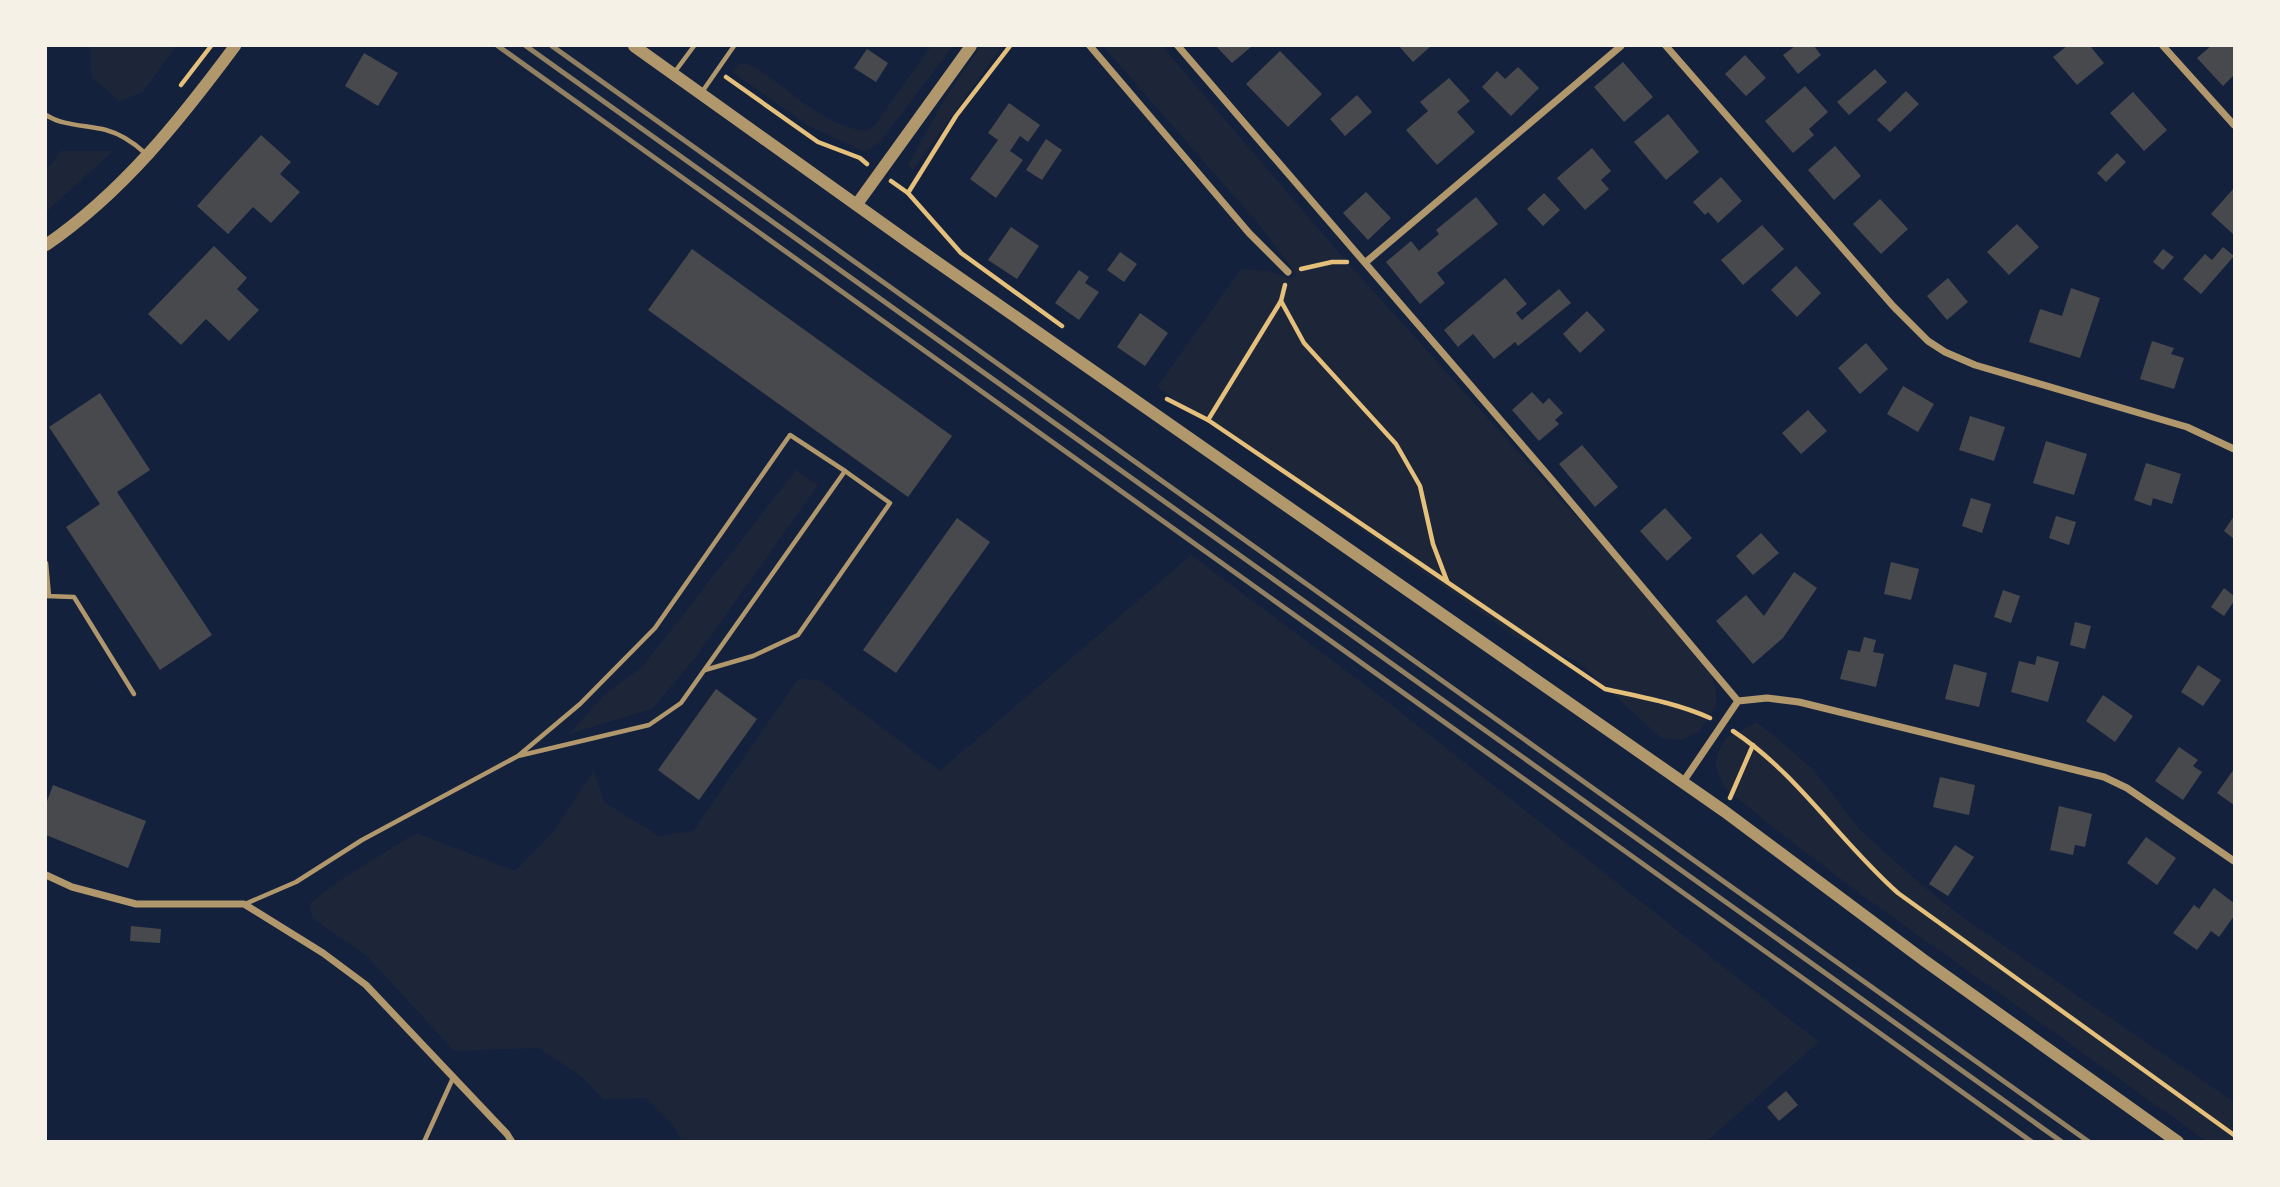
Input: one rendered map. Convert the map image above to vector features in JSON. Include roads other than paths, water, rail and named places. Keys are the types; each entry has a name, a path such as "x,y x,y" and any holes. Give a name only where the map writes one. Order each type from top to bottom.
{"street":[{"path":"46,245 85,217 148,156 235,46"},
{"path":"634,46 1724,811 1925,961 2178,1142"},
{"path":"857,204 971,46"},
{"path":"1090,46 1249,233 1288,272"},
{"path":"1178,46 1366,262 1738,701"},
{"path":"1366,262 1621,46"},
{"path":"1666,46 1893,306 1928,341 1975,365 2187,427 2235,449"},
{"path":"2163,46 2235,125"},
{"path":"1683,782 1738,701 1767,698 1799,702 2104,777 2127,788 2235,861"},
{"path":"46,874 72,887 136,904 244,904 323,953 366,985 512,1142"}],"lane":[{"path":"674,73 694,46"},
{"path":"701,93 734,46"},
{"path":"47,118 114,133 135,144 148,156"},
{"path":"244,904 296,882 362,840 518,756 580,704 655,628 790,435 890,503 798,635 752,656 704,670"},
{"path":"518,756 649,725 681,703 845,471"},
{"path":"46,563 47,596 74,597 134,694"},
{"path":"424,1142 453,1078"}],"railway":[{"path":"498,46 2032,1142"},
{"path":"526,46 2062,1142"},
{"path":"552,46 2089,1142"}]}
